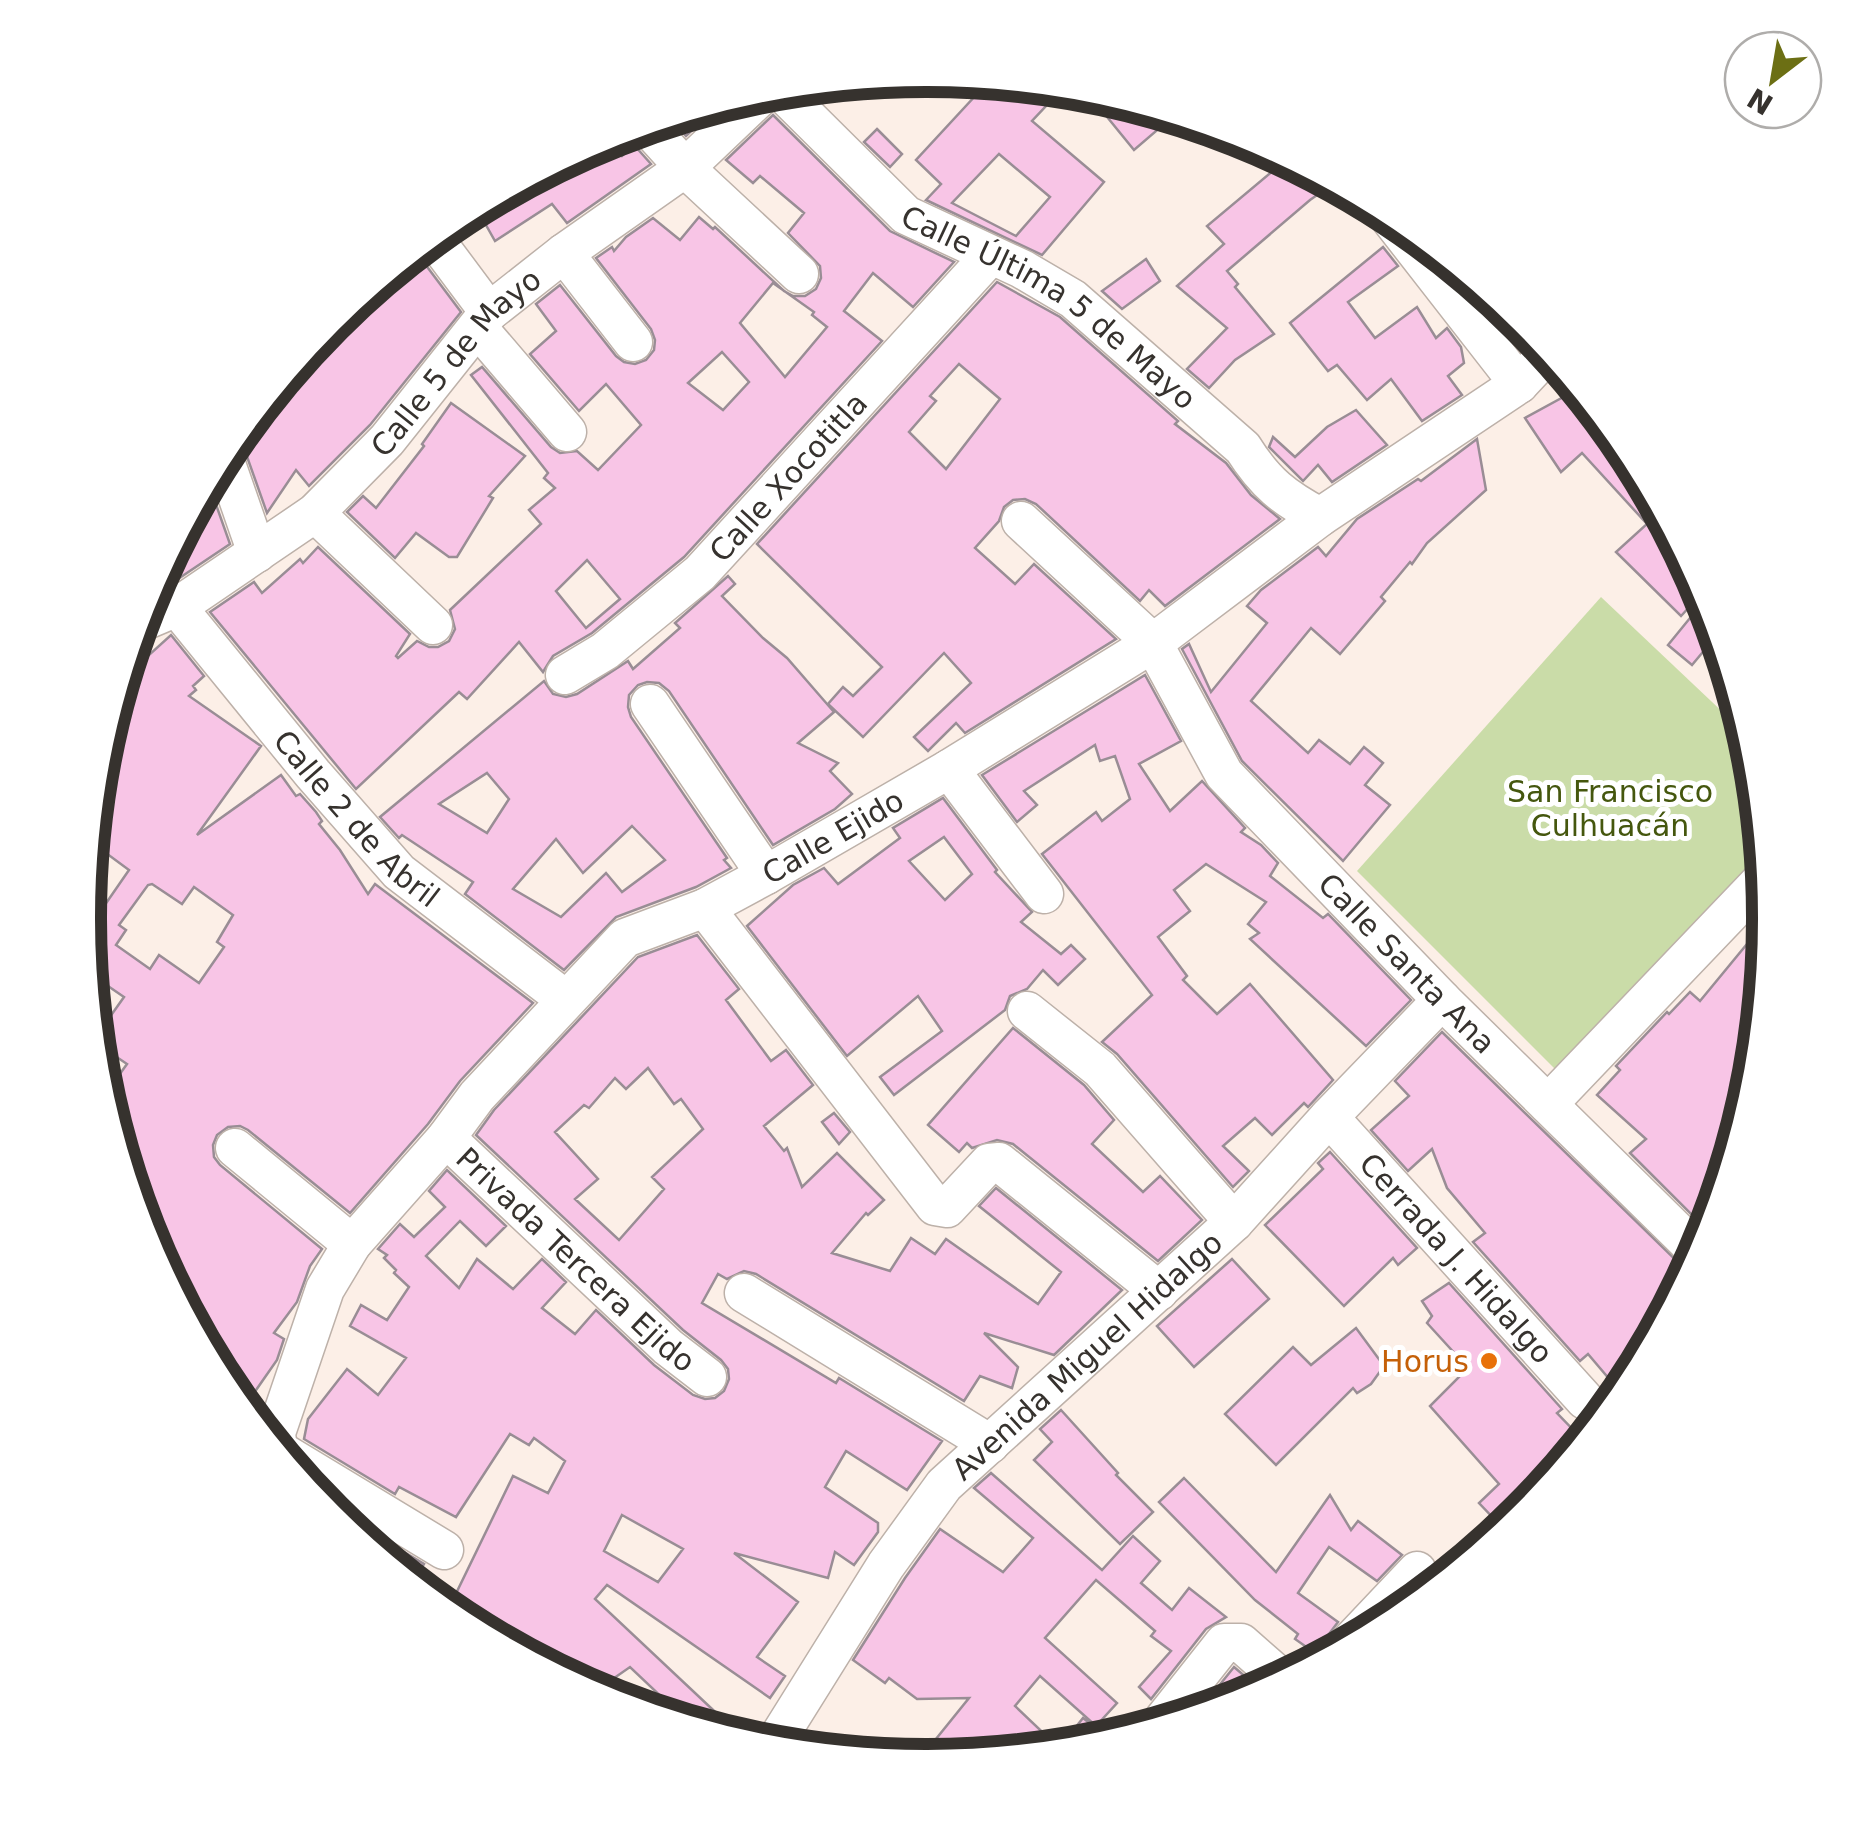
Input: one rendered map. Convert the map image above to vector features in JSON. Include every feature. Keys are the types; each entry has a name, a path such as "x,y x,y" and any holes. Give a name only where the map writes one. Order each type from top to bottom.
{"street":[{"name":"Calle Última 5 de Mayo","path":"793,104 906,215 1022,268 1073,299 1244,448 1258,471 1285,499 1320,518"},
{"name":"Calle 5 de Mayo","path":"159,615 176,608 315,513 387,440 483,320 564,253 685,168 742,114"},
{"path":"657,137 799,274"},
{"path":"442,251 483,320 567,432"},
{"path":"564,253 633,342"},
{"name":"Calle Xocotitla","path":"565,675 605,651 700,573 991,256"},
{"path":"1420,256 1519,384"},
{"name":"Calle Ejido","path":"278,1428 325,1289 352,1244 446,1138 477,1096 625,938 705,908 766,875 950,770 1153,644 1320,518 1519,384 1538,364"},
{"path":"230,475 258,553"},
{"path":"315,513 432,625"},
{"name":"Calle Santa Ana","path":"1022,521 1153,644 1224,774 1442,1000 1686,1241"},
{"name":"Calle 2 de Abril","path":"176,608 400,872 565,998"},
{"path":"650,704 766,875"},
{"path":"950,770 1044,894"},
{"path":"1548,1104 1751,893"},
{"path":"705,908 935,1206 947,1208 989,1163 999,1162 1159,1291"},
{"name":"Avenida Miguel Hidalgo","path":"783,1731 886,1565 944,1485 1234,1222 1329,1116 1442,1000"},
{"path":"1027,1011 1100,1070 1234,1222"},
{"name":"Cerrada J. Hidalgo","path":"1329,1116 1585,1400"},
{"name":"Privada Tercera Ejido","path":"446,1138 668,1347 707,1376"},
{"path":"235,1148 352,1244"},
{"path":"744,1293 990,1444"},
{"path":"316,1473 444,1550"},
{"path":"1387,1602 1417,1571"},
{"path":"1175,1705 1224,1644 1240,1643 1270,1668"}],"green space":[{"name":"San Francisco Culhuacán","path":"1601,597 1727,716 1745,810 1750,876 1556,1070 1357,871"}],"building":[{"path":"977,94 1050,102 1032,121 1104,182 1042,255 926,200 941,184 916,160","holes":["999,154 1050,197 1016,236 952,203"]},
{"path":"1103,112 1161,127 1134,150"},
{"path":"773,115 890,231 954,262 913,307 873,273 844,311 882,341 684,557 592,633 553,656 543,672 519,642 467,699 459,692 356,789 210,612 254,582 262,593 318,547 410,634 398,658 417,641 438,647 449,641 455,629 450,610 541,524 529,510 555,488 544,478 548,473 471,375 482,367 551,447 560,453 577,451 598,470 641,425 606,384 579,411 530,354 556,331 536,304 560,285 616,356 635,364 646,360 654,350 651,329 596,258 612,247 614,251 653,218 680,240 699,217 783,290 773,283 740,323 785,377 827,327 812,315 814,312 785,292 805,296 816,289 821,278 820,266 788,233 804,213 760,176 753,183 726,160","holes":["722,352 749,382 723,410 688,383","587,560 620,599 586,628 556,591"]},
{"path":"877,129 902,154 890,167 864,142"},
{"path":"635,146 651,164 567,223 552,204 495,241 484,222 561,178 619,152 622,156"},
{"path":"1274,170 1320,193 1227,271 1238,284 1235,287 1274,334 1235,360 1209,388 1187,369 1227,328 1177,286 1224,244 1207,226"},
{"path":"1383,247 1398,266 1348,302 1375,338 1417,307 1436,338 1447,328 1461,347 1464,363 1448,376 1462,395 1422,421 1391,379 1367,400 1337,365 1328,371 1290,323"},
{"path":"1146,259 1160,281 1122,309 1102,291"},
{"path":"424,263 461,312 370,425 309,486 296,470 267,513 245,452 343,334"},
{"path":"997,282 1060,317 1178,421 1175,424 1226,463 1251,495 1280,519 1165,606 1149,590 1140,601 1036,504 1025,499 1013,500 975,548 1015,584 1034,564 1116,639 965,733 956,723 928,751 914,737 971,683 944,653 863,737 828,704 843,687 853,696 882,667 757,544","holes":["959,364 1000,399 946,469 909,432 936,401 930,396"]},
{"path":"1565,396 1581,415 1613,459 1667,553 1690,606 1681,616 1616,552 1647,524 1582,453 1561,472 1525,418"},
{"path":"451,403 525,456 489,496 493,498 457,557 449,557 416,533 395,558 347,512 363,496 376,508 424,446"},
{"path":"1356,410 1387,445 1332,482 1318,465 1303,481 1269,447 1273,437 1295,457 1327,427"},
{"path":"1477,439 1486,490 1410,562 1381,597 1385,601 1340,654 1311,628 1251,701 1308,753 1319,740 1350,764 1364,747 1383,763 1365,785 1390,805 1343,861 1242,761 1182,649 1189,644 1211,692 1267,623 1247,606 1261,590 1318,547 1326,556 1357,519 1418,479 1421,481"},
{"path":"215,501 230,544 173,582"},
{"path":"728,576 735,584 722,596 787,658 834,712 798,743 838,763 830,771 852,794 835,809 773,845 669,691 659,683 638,685 629,695 631,717 731,868 696,887 616,917 564,970 465,894 473,882 402,835 399,838 380,817 544,681 553,694 577,694 628,661 633,669 680,628 675,623","holes":["487,773 509,799 487,833 439,804","632,826 665,860 622,892 606,873 561,917 513,889 556,839 583,873"]},
{"path":"1693,614 1706,648 1692,665 1668,645"},
{"path":"171,635 204,676 189,696 261,746 197,835 281,775 296,796 300,794 316,812 322,821 319,824 368,894 375,884 533,1003 460,1081 350,1213 248,1130 228,1127 217,1135 214,1157 220,1165 322,1249 310,1266 297,1302 274,1333 284,1339 277,1360 253,1395 212,1331 164,1234 129,1132 117,1079 127,1064 113,1054 108,1026 107,1020 124,997 104,983 101,910 129,870 104,852 108,810 129,704 144,657","holes":["148,885 182,904 194,887 233,915 217,942 224,947 199,983 159,955 150,969 116,945 126,930 119,925"]},
{"path":"1145,675 1181,741 1139,764 1170,811 1202,781 1245,828 1241,832 1278,863 1270,876 1323,918 1328,914 1411,1000 1366,1046 1250,939 1259,933 1248,924 1266,902 1206,864 1174,890 1190,911 1158,937 1187,976 1183,980 1217,1014 1250,984 1333,1080 1308,1107 1304,1103 1272,1135 1255,1118 1223,1146 1249,1171 1233,1187 1117,1054 1102,1042 1152,995 1042,854 1096,812 1102,821 1130,799 1115,756 1100,761 1095,745 1024,791 1037,805 1017,822 982,775"},
{"path":"943,798 995,872 1032,912 1021,922 1061,954 1071,945 1085,959 1058,985 1043,970 1027,989 1010,996 1005,1010 894,1095 880,1077 942,1031 918,996 847,1056 747,926 793,885 824,868 838,884 900,838 893,828","holes":["944,837 972,874 945,900 909,861"]},
{"path":"697,935 739,989 726,1000 771,1061 786,1050 813,1085 764,1126 784,1151 787,1148 802,1187 837,1153 884,1200 866,1213 832,1253 890,1271 911,1238 935,1254 946,1239 1038,1304 1061,1272 979,1206 996,1188 1122,1290 1054,1355 984,1333 1018,1367 1012,1388 980,1376 964,1401 756,1274 744,1271 727,1279 718,1274 702,1303 836,1383 839,1378 942,1441 907,1490 846,1451 825,1487 878,1523 878,1532 854,1565 835,1552 828,1578 734,1553 798,1602 757,1657 785,1676 770,1698 607,1585 595,1599 720,1717 713,1715 666,1702 630,1667 610,1681 561,1658 455,1595 513,1476 548,1493 565,1461 534,1438 529,1445 510,1434 456,1517 399,1487 395,1494 304,1439 308,1419 347,1369 378,1395 406,1358 350,1326 361,1305 387,1320 409,1287 394,1273 396,1270 384,1258 387,1255 378,1249 400,1224 414,1237 445,1207 429,1191 447,1170 506,1226 486,1246 460,1221 426,1256 459,1288 477,1259 513,1289 542,1259 566,1282 542,1308 575,1334 596,1310 654,1365 693,1395 715,1398 724,1391 729,1379 721,1360 683,1330 476,1135 494,1110 638,957","holes":["648,1068 674,1104 681,1099 703,1129 652,1177 664,1189 619,1240 575,1199 598,1179 555,1132 584,1105 589,1108 615,1078 626,1089","622,1515 683,1549 658,1582 604,1551"]},
{"path":"1747,944 1751,947 1736,1079 1724,1132 1695,1218 1630,1153 1646,1139 1597,1095 1620,1070 1616,1066 1667,1012 1690,992 1700,1001"},
{"path":"1013,1028 1084,1085 1114,1120 1092,1144 1143,1192 1160,1176 1202,1220 1158,1261 1013,1144 997,1140 972,1148 967,1143 959,1152 928,1125"},
{"path":"1442,1032 1677,1261 1610,1380 1588,1354 1580,1361 1473,1242 1485,1233 1447,1188 1432,1149 1408,1171 1371,1130 1409,1096 1395,1081"},
{"path":"834,1113 850,1132 839,1144 822,1122"},
{"path":"1330,1152 1417,1248 1398,1265 1393,1258 1344,1306 1265,1225 1323,1169 1318,1163"},
{"path":"1232,1259 1269,1299 1194,1367 1157,1326"},
{"path":"1449,1283 1562,1409 1557,1413 1573,1430 1493,1518 1479,1503 1499,1484 1430,1406 1468,1368 1427,1323 1432,1316 1422,1301"},
{"path":"1356,1328 1384,1366 1371,1384 1357,1393 1353,1388 1276,1465 1225,1414 1293,1347 1311,1365"},
{"path":"1061,1410 1153,1512 1120,1544 1034,1460 1052,1442 1040,1429"},
{"path":"991,1473 1102,1570 1133,1536 1160,1561 1141,1583 1172,1610 1189,1588 1226,1617 1206,1629 1151,1699 1139,1687 1171,1651 1151,1636 1155,1631 1096,1580 1045,1638 1117,1703 1096,1726 1040,1676 1015,1706 1045,1734 932,1744 969,1698 917,1699 889,1678 885,1683 853,1660 940,1529 1003,1572 1033,1538 974,1488"},
{"path":"1184,1478 1276,1572 1330,1495 1351,1530 1358,1521 1402,1555 1377,1581 1329,1547 1298,1593 1338,1622 1326,1640 1309,1649 1159,1502"},
{"path":"388,1544 424,1564 420,1570"},
{"path":"1234,1667 1247,1678 1242,1681 1214,1691"},
{"path":"1083,1718 1094,1727 1073,1730"}],"place":[{"name":"Horus","path":"1489,1361"}]}
